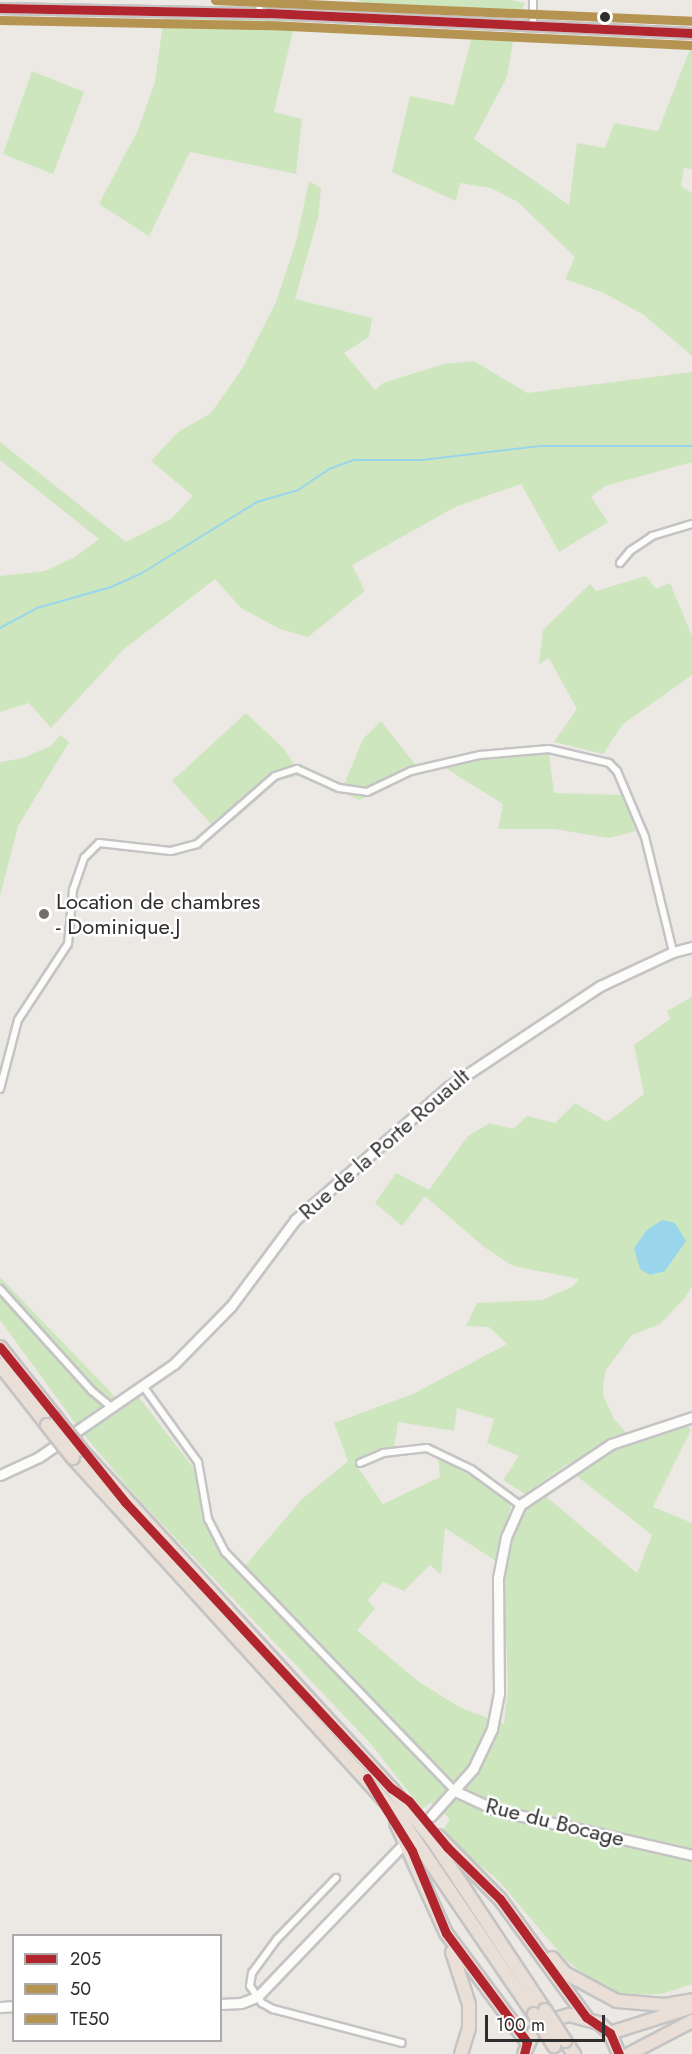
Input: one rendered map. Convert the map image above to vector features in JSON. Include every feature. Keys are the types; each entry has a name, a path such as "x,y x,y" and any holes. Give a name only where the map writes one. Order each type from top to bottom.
{"highway":[{"path":"0,1347 77,1454 368,1779 427,1853 540,2012"},
{"path":"0,1365 52,1422"},
{"path":"77,1454 391,1788 439,1850 560,2047 574,2054"},
{"path":"368,1779 412,1851 447,1933 469,2004 469,2028 461,2054"},
{"path":"391,1788 409,1801 447,1847 500,1899 565,1973 591,1990 641,2005 692,2000"},
{"path":"500,1899 586,2017 610,2033 619,2054"},
{"path":"447,1933 525,2048 547,2021 569,2014 586,2017"},
{"path":"610,2033 692,2007"},
{"path":"629,2054 692,2021"}],"street":[{"path":"258,0 260,13"},
{"path":"533,0 533,23"},
{"path":"0,8 260,13 533,23 692,33"},
{"path":"620,563 630,551 652,536 692,524"},
{"path":"0,1089 18,1020 68,944 73,890 84,858 99,843 171,851 197,844 275,776 297,769 339,788 367,792 411,771 480,755 549,749 609,763 617,771 645,837 673,952"},
{"name":"Rue de la Porte Rouault","path":"0,1475 39,1457 143,1386 204,1337 295,1220 410,1118 537,1025 628,971 673,952 692,947"},
{"path":"0,1289 92,1391 111,1407"},
{"path":"143,1386 187,1442 198,1462 208,1519 225,1552 455,1791 487,1743 497,1712 498,1578 506,1537 520,1505 612,1444 692,1417"},
{"path":"360,1463 383,1453 427,1448 471,1469 520,1505"},
{"name":"Rue du Bocage","path":"431,1816 455,1791 496,1810 692,1855"},
{"path":"222,2004 241,2003 257,1997 401,1846"},
{"path":"336,1878 276,1939 252,1973 250,1986 257,1997 273,2010 402,2043"}],"green space":[{"path":"356,0 511,0 525,3 522,9 508,11 377,7"},
{"path":"164,15 295,22 274,112 302,119 296,174 190,152 149,236 99,204 138,130 155,82"},
{"path":"473,33 514,35 507,77 474,139 569,205 577,143 605,148 614,123 658,131 692,44 692,169 684,168 681,186 692,193 692,356 644,315 604,293 565,279 575,257 518,202 491,188 460,183 456,201 392,172 410,96 454,105"},
{"path":"32,71 84,92 53,174 3,154"},
{"path":"309,181 321,188 318,218 295,299 372,318 369,337 344,353 375,390 383,383 444,364 474,361 527,393 692,372 692,462 605,486 591,497 608,522 559,552 521,484 455,507 352,565 365,591 308,637 280,629 241,608 215,579 124,649 51,728 29,703 0,712 0,576 45,571 75,557 99,539 0,460 0,442 126,542 171,519 193,496 151,461 178,432 211,413 242,369 276,302 296,242"},
{"path":"646,576 656,589 670,583 692,636 692,675 623,724 603,754 554,742 577,709 549,658 539,664 543,630 590,584 596,591"},
{"path":"246,713 284,749 301,775 278,781 233,821 222,814 211,824 172,781"},
{"path":"381,721 421,772 359,800 341,792 363,739"},
{"path":"60,735 69,742 18,826 0,896 0,762 23,758 51,746"},
{"path":"549,754 554,793 622,795 636,831 609,838 554,829 498,829 503,804 445,768 494,757"},
{"path":"692,997 692,1286 685,1298 660,1324 632,1335 606,1370 603,1395 614,1419 635,1442 686,1424 691,1430 653,1507 692,1523 692,1984 662,1994 624,1995 602,1989 565,1959 499,1881 441,1833 450,1819 431,1802 422,1809 370,1743 139,1500 84,1435 0,1320 0,1277 124,1406 138,1396 195,1470 203,1522 244,1567 302,1499 348,1461 334,1423 413,1394 507,1344 489,1327 466,1326 477,1303 542,1300 572,1287 579,1279 513,1266 484,1247 425,1196 402,1226 375,1203 396,1173 429,1190 468,1136 490,1123 513,1129 527,1116 555,1123 575,1103 607,1122 644,1094 634,1045 670,1019 667,1011","holes":["457,1408 494,1419 487,1443 519,1456 503,1480 525,1494 567,1464 578,1477 652,1535 637,1573 543,1494 520,1514 511,1536 504,1582 508,1688 504,1724 461,1708 419,1682 357,1630 375,1609 368,1600 383,1582 404,1591 430,1565 441,1575 445,1528 496,1561 511,1506 501,1493 438,1458 440,1477 383,1504 354,1462 369,1453 394,1448 398,1422 454,1431"]}],"water":[{"path":"662,1220 675,1223 686,1241 665,1271 650,1275 640,1269 634,1248 647,1230"}],"waterway":[{"path":"0,628 37,608 111,587 142,573 257,502 298,490 329,469 354,460 422,460 540,446 692,446"}],"transit line":[{"name":"TE50","path":"215,0 692,21"},
{"name":"205","path":"0,8 268,13 692,33"},
{"name":"50","path":"0,20 268,25 691,45"},
{"name":"205","path":"0,1347 125,1502 391,1788 409,1801 447,1847 500,1899 586,2017 610,2033 619,2054"},
{"name":"205","path":"367,1778 412,1851 446,1933 527,2042 524,2054"}],"place":[{"name":"Location de chambres - Dominique.J","path":"44,914"}]}
